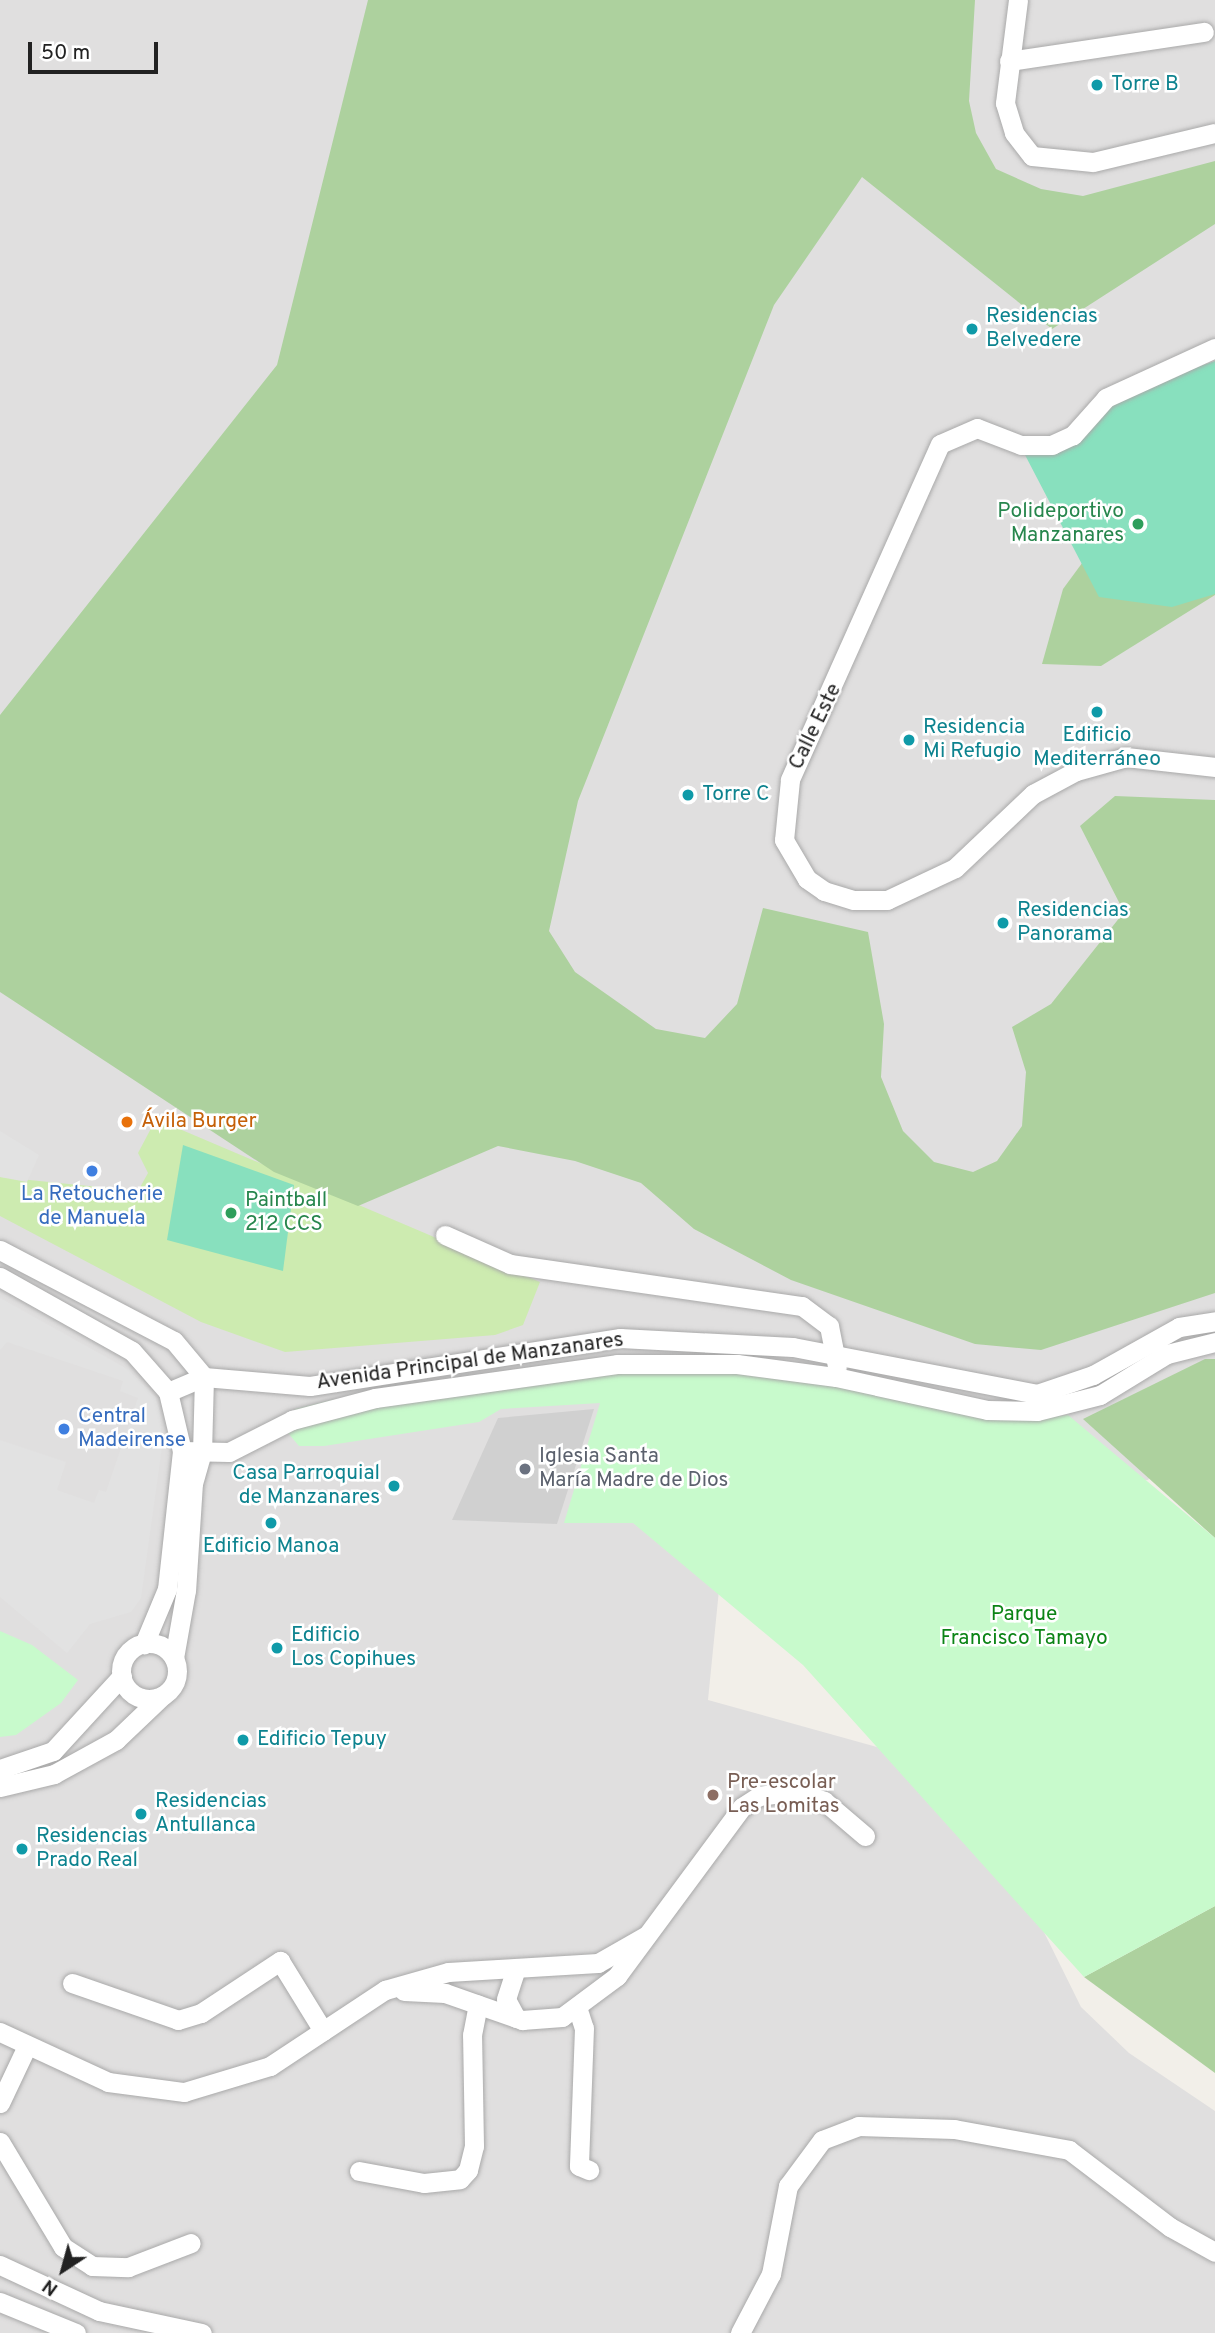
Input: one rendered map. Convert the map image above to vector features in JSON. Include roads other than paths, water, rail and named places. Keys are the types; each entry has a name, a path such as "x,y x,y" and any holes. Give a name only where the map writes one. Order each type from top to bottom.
{"street":[{"path":"1018,0 1009,61 1007,120 1021,146 1045,161 1093,162 1215,133"},
{"path":"1009,61 1205,32"},
{"name":"Calle Este","path":"1215,348 1106,398 1073,435 1052,446 1021,445 977,428 940,444 790,780 784,840 807,879 824,891 854,900 887,900 955,868 1033,794 1076,771 1126,757 1215,766"},
{"path":"445,1235 510,1264 802,1306 830,1326 838,1355 836,1377"},
{"path":"0,1250 174,1341 204,1377 202,1452 193,1483 186,1590 174,1658 177,1675 162,1696 116,1740 54,1774 0,1787"},
{"path":"0,1278 132,1351 168,1392 182,1451 167,1589 144,1644 126,1656 122,1676 52,1751 0,1769"},
{"name":"Avenida Principal de Manzanares","path":"168,1392 204,1377 310,1386 620,1338 736,1342 838,1355 1037,1394 1093,1375 1179,1326 1215,1321"},
{"name":"Avenida Principal de Manzanares","path":"182,1451 229,1452 292,1420 352,1403 550,1371 693,1362 836,1377 987,1410 1037,1411 1100,1395 1167,1354 1215,1342"},
{"path":"144,1644 158,1645 174,1658"},
{"path":"122,1676 133,1693 162,1696"},
{"path":"385,1990 445,1993 516,2018 551,2019 577,2007 617,1976 728,1822 759,1797 779,1791 811,1796 865,1836"},
{"path":"0,2032 108,2082 184,2092 270,2066 385,1990 447,1972 582,1966 647,1935"},
{"path":"72,1983 178,2020 201,2013 280,1961 323,2031"},
{"path":"582,1966 591,1984 577,2007 584,2028 579,2166 589,2170"},
{"path":"516,1969 506,1998 516,2018"},
{"path":"359,2171 424,2183 460,2179 468,2170 474,2146 478,2005"},
{"path":"0,2103 27,2046"},
{"path":"740,2333 771,2274 788,2186 822,2140 858,2126 954,2129 1069,2150 1170,2227 1215,2252"},
{"path":"0,2142 63,2247 92,2266 128,2266 191,2243"},
{"path":"0,2265 99,2311 202,2333"},
{"path":"0,2302 76,2333"}],"place":[{"name":"Torre B","path":"1097,85"},
{"name":"Residencias Belvedere","path":"972,329"},
{"name":"Polideportivo Manzanares","path":"1138,524"},
{"name":"Edificio Mediterráneo","path":"1097,712"},
{"name":"Residencia Mi Refugio","path":"909,740"},
{"name":"Torre C","path":"688,795"},
{"name":"Residencias Panorama","path":"1003,923"},
{"name":"Ávila Burger","path":"127,1122"},
{"name":"La Retoucherie de Manuela","path":"92,1171"},
{"name":"Paintball 212 CCS","path":"231,1213"},
{"name":"Central Madeirense","path":"64,1429"},
{"name":"Iglesia Santa María Madre de Dios","path":"525,1469"},
{"name":"Casa Parroquial de Manzanares","path":"394,1486"},
{"name":"Edificio Manoa","path":"271,1523"},
{"name":"Edificio Los Copihues","path":"277,1648"},
{"name":"Edificio Tepuy","path":"243,1740"},
{"name":"Pre-escolar Las Lomitas","path":"713,1795"},
{"name":"Residencias Antullanca","path":"141,1814"},
{"name":"Residencias Prado Real","path":"22,1849"}],"park label":[{"name":"Parque Francisco Tamayo","path":"1024,1627"}]}
